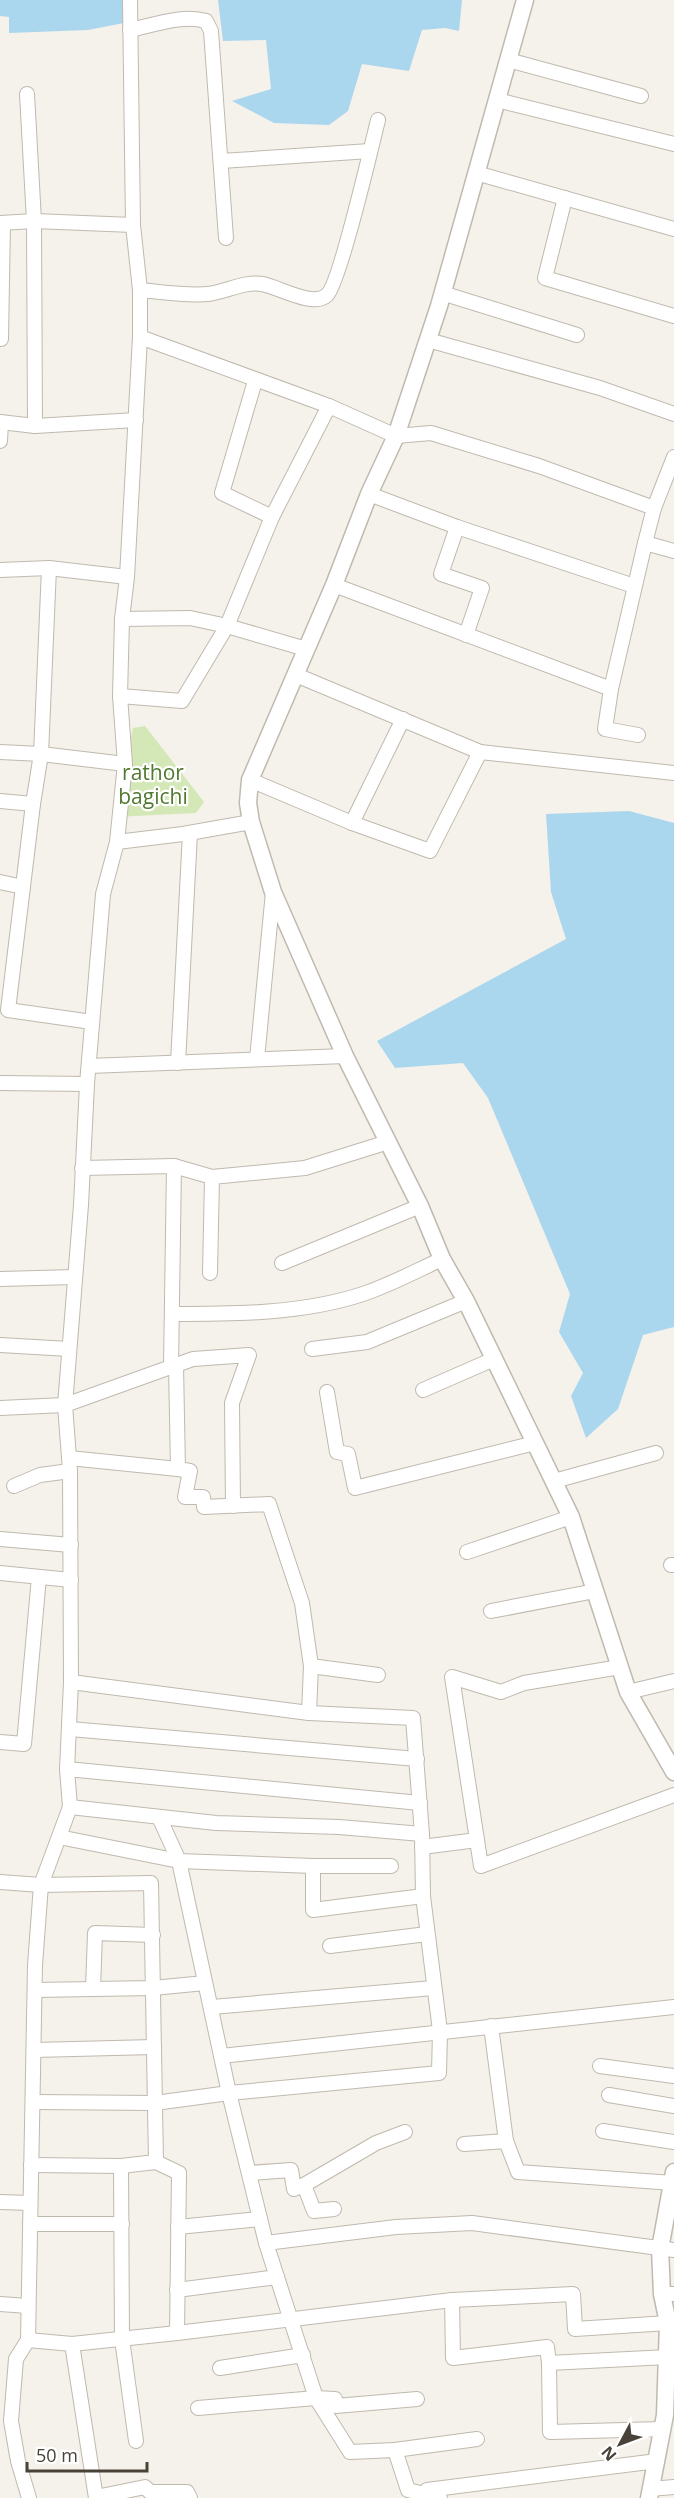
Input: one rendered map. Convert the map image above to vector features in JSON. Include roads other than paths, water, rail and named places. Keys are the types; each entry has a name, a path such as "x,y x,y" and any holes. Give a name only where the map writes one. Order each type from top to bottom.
{"street":[{"path":"29,2498 18,2461 11,2421 16,2359 28,2340 35,1990 42,1885 70,1807 67,1769 71,1682 71,1545 65,1405 87,1084 103,894 117,842 125,764 120,696 122,619 127,577 140,338 140,290 133,225 130,0"},
{"path":"525,0 442,293 396,436 369,494 334,585 250,780 248,803 273,892 345,1056 420,1206 442,1259 466,1301 571,1517 628,1692 674,1772"},
{"path":"130,30 182,19 198,19 206,21 211,31 226,238"},
{"path":"508,60 641,96"},
{"path":"27,94 34,221 35,426"},
{"path":"497,100 674,144"},
{"path":"140,290 206,294 250,284 261,284 311,300 322,299 329,294 335,281 378,120"},
{"path":"221,161 370,151"},
{"path":"476,173 674,229"},
{"path":"565,198 545,278 674,316"},
{"path":"1,339 1,223 34,221 133,225"},
{"path":"442,293 578,334"},
{"path":"140,338 329,406 396,436 431,433 539,465 654,508"},
{"path":"428,340 600,388 674,414"},
{"path":"255,381 222,493 272,517"},
{"path":"120,696 182,701 227,626 272,517 329,406"},
{"path":"0,441 1,422 35,426 136,420"},
{"path":"638,735 605,729 611,689 634,586 654,508 671,474 674,457"},
{"path":"369,494 457,527 634,586"},
{"path":"457,527 441,574 482,588 466,635"},
{"path":"645,543 674,551"},
{"path":"0,570 49,568 127,577"},
{"path":"49,568 41,754 23,887 5,988 8,1010 92,1022"},
{"path":"334,585 611,689"},
{"path":"122,619 190,618 227,626 306,649"},
{"path":"296,675 480,752 674,773"},
{"path":"352,823 403,719"},
{"path":"0,752 41,754 125,764"},
{"path":"250,780 352,823 430,852 480,752"},
{"path":"0,801 33,804"},
{"path":"117,842 252,822"},
{"path":"178,1063 190,833"},
{"path":"0,882 23,887"},
{"path":"257,1059 273,892"},
{"path":"89,1066 345,1056"},
{"path":"0,1083 87,1084"},
{"path":"82,1168 174,1166 212,1177 304,1168 388,1142"},
{"path":"174,1166 172,1314 178,1470"},
{"path":"210,1274 212,1177"},
{"path":"282,1263 420,1206"},
{"path":"172,1314 229,1314 313,1305 363,1294 442,1259"},
{"path":"0,1280 75,1277"},
{"path":"312,1349 367,1342 466,1301"},
{"path":"0,1346 69,1349"},
{"path":"0,1408 65,1405 193,1359 249,1355 232,1403 233,1506"},
{"path":"423,1390 494,1359"},
{"path":"327,1392 337,1452 348,1454 355,1488 535,1443"},
{"path":"554,1481 656,1453"},
{"path":"14,1486 69,1464 178,1470 190,1471 185,1497 203,1497 204,1507 269,1504 302,1603 311,1666 309,1713"},
{"path":"467,1552 571,1517"},
{"path":"0,1539 71,1545"},
{"path":"0,1573 71,1580"},
{"path":"0,1742 24,1744 39,1577"},
{"path":"491,1611 595,1591"},
{"path":"311,1666 378,1675"},
{"path":"620,1667 524,1683 501,1692 452,1677 481,1866 674,1795"},
{"path":"34,2102 155,2103 229,2093 439,2073 440,2031 423,1896 420,1803 413,1718 309,1713 71,1682"},
{"path":"628,1692 674,1682"},
{"path":"70,1729 417,1759"},
{"path":"67,1769 420,1803"},
{"path":"70,1807 216,1822 339,1827 422,1840 477,1840"},
{"path":"159,1817 179,1861 229,2093 266,2243 316,2398 350,2452 395,2450 477,2439"},
{"path":"58,1836 179,1861 313,1866 391,1866"},
{"path":"313,1866 313,1910 423,1896"},
{"path":"0,1882 42,1885 151,1883 156,2162"},
{"path":"93,1989 95,1934 153,1935"},
{"path":"330,1946 427,1934"},
{"path":"35,1990 153,1988 205,1983"},
{"path":"212,2007 433,1988"},
{"path":"221,2056 674,2007"},
{"path":"490,2026 506,2141 519,2172 673,2180 667,2249 670,2326 667,2420 649,2493 674,2487"},
{"path":"34,2050 154,2047"},
{"path":"600,2066 674,2076"},
{"path":"609,2096 674,2106"},
{"path":"603,2131 674,2142"},
{"path":"249,2173 291,2169 294,2189 376,2143 405,2132"},
{"path":"464,2144 506,2141"},
{"path":"31,2165 122,2166 156,2162 179,2173 177,2334"},
{"path":"122,2166 122,2339 136,2441"},
{"path":"304,2185 314,2211 334,2209"},
{"path":"0,2202 30,2204"},
{"path":"178,2227 260,2219"},
{"path":"266,2243 396,2227 472,2223 667,2249"},
{"path":"30,2224 122,2224"},
{"path":"177,2290 277,2277"},
{"path":"28,2340 72,2344 177,2334 452,2300 573,2294 575,2329 670,2326"},
{"path":"452,2300 453,2358 547,2347 550,2432 667,2420"},
{"path":"0,2304 28,2306"},
{"path":"72,2344 96,2498 145,2487 150,2492 188,2492 190,2498"},
{"path":"220,2368 303,2355"},
{"path":"549,2363 668,2357"},
{"path":"198,2408 316,2398 335,2399 336,2406 417,2399"},
{"path":"395,2450 408,2490 440,2498"},
{"path":"416,2492 657,2461"}],"water":[{"path":"0,0 122,0 124,23 88,30 9,33 9,17 0,16"},
{"path":"218,0 462,0 459,31 445,28 422,30 409,71 362,64 348,111 329,125 274,123 232,101 271,89 266,40 223,41"},
{"path":"629,811 674,823 674,1327 643,1335 618,1409 586,1438 571,1396 583,1373 559,1332 570,1294 488,1098 463,1063 395,1068 377,1041 566,939 551,892 546,814"}],"park label":[{"name":"rathor bagichi","path":"153,785"}]}
